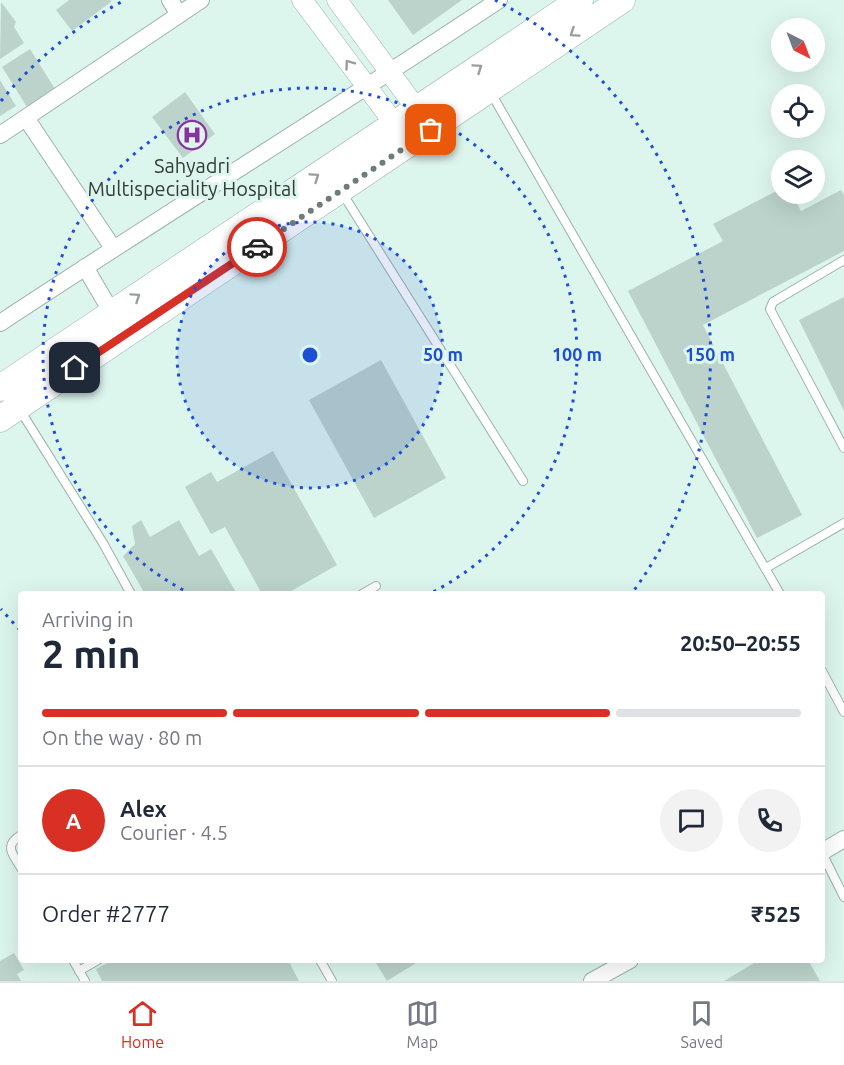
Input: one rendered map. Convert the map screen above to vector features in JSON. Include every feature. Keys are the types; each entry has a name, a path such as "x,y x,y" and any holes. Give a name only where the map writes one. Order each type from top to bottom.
{"main road":[{"path":"0,388 579,0"},
{"path":"9,413 622,0"}],"street":[{"path":"170,0 179,15"},
{"path":"0,135 201,0"},
{"path":"302,0 410,144"},
{"path":"337,0 431,130"},
{"path":"0,323 113,248 367,88 499,0"},
{"path":"26,118 113,248"},
{"path":"85,267 112,313"},
{"path":"825,850 844,839"},
{"path":"594,980 625,963"}],"lane":[{"path":"490,90 778,591"},
{"path":"341,191 523,481"},
{"path":"844,260 773,302 770,309 844,448"},
{"path":"9,413 103,543 129,591"},
{"path":"766,568 844,522"},
{"path":"367,591 376,586"},
{"path":"825,677 844,712"},
{"path":"18,836 13,839 11,850 18,863"},
{"path":"825,858 844,897"},
{"path":"75,963 85,981"},
{"path":"79,970 92,963"},
{"path":"322,963 332,981"}],"building":[{"path":"69,0 111,0 111,2 72,31 56,10"},
{"path":"388,0 462,0 413,35"},
{"path":"1,2 16,22 14,27 24,43 0,59"},
{"path":"30,49 55,89 27,107 2,67"},
{"path":"0,80 16,106 0,116"},
{"path":"185,92 215,134 183,158 152,117"},
{"path":"841,190 844,195 844,251 703,325 802,515 757,538 628,291 723,241 713,224 771,194 771,204 797,204 801,211 814,204 825,204 825,198"},
{"path":"844,297 844,411 799,320"},
{"path":"381,360 446,478 374,518 309,400"},
{"path":"273,451 337,565 291,591 260,591 225,527 211,534 185,487 211,472 217,482"},
{"path":"141,520 150,537 179,520 199,556 211,549 235,591 143,591 123,556 135,544 132,526"},
{"path":"14,953 24,970 17,974 21,981 0,981 0,961"},
{"path":"107,963 290,963 299,981 102,981 96,969"},
{"path":"376,963 416,963 387,981"},
{"path":"754,963 810,963 820,981 724,981"}],"way so far":[{"path":"257,247 431,130"}],"place":[{"name":"Sahyadri Multispeciality Hospital","path":"192,135"}],"route":[{"path":"75,368 257,247"}]}
